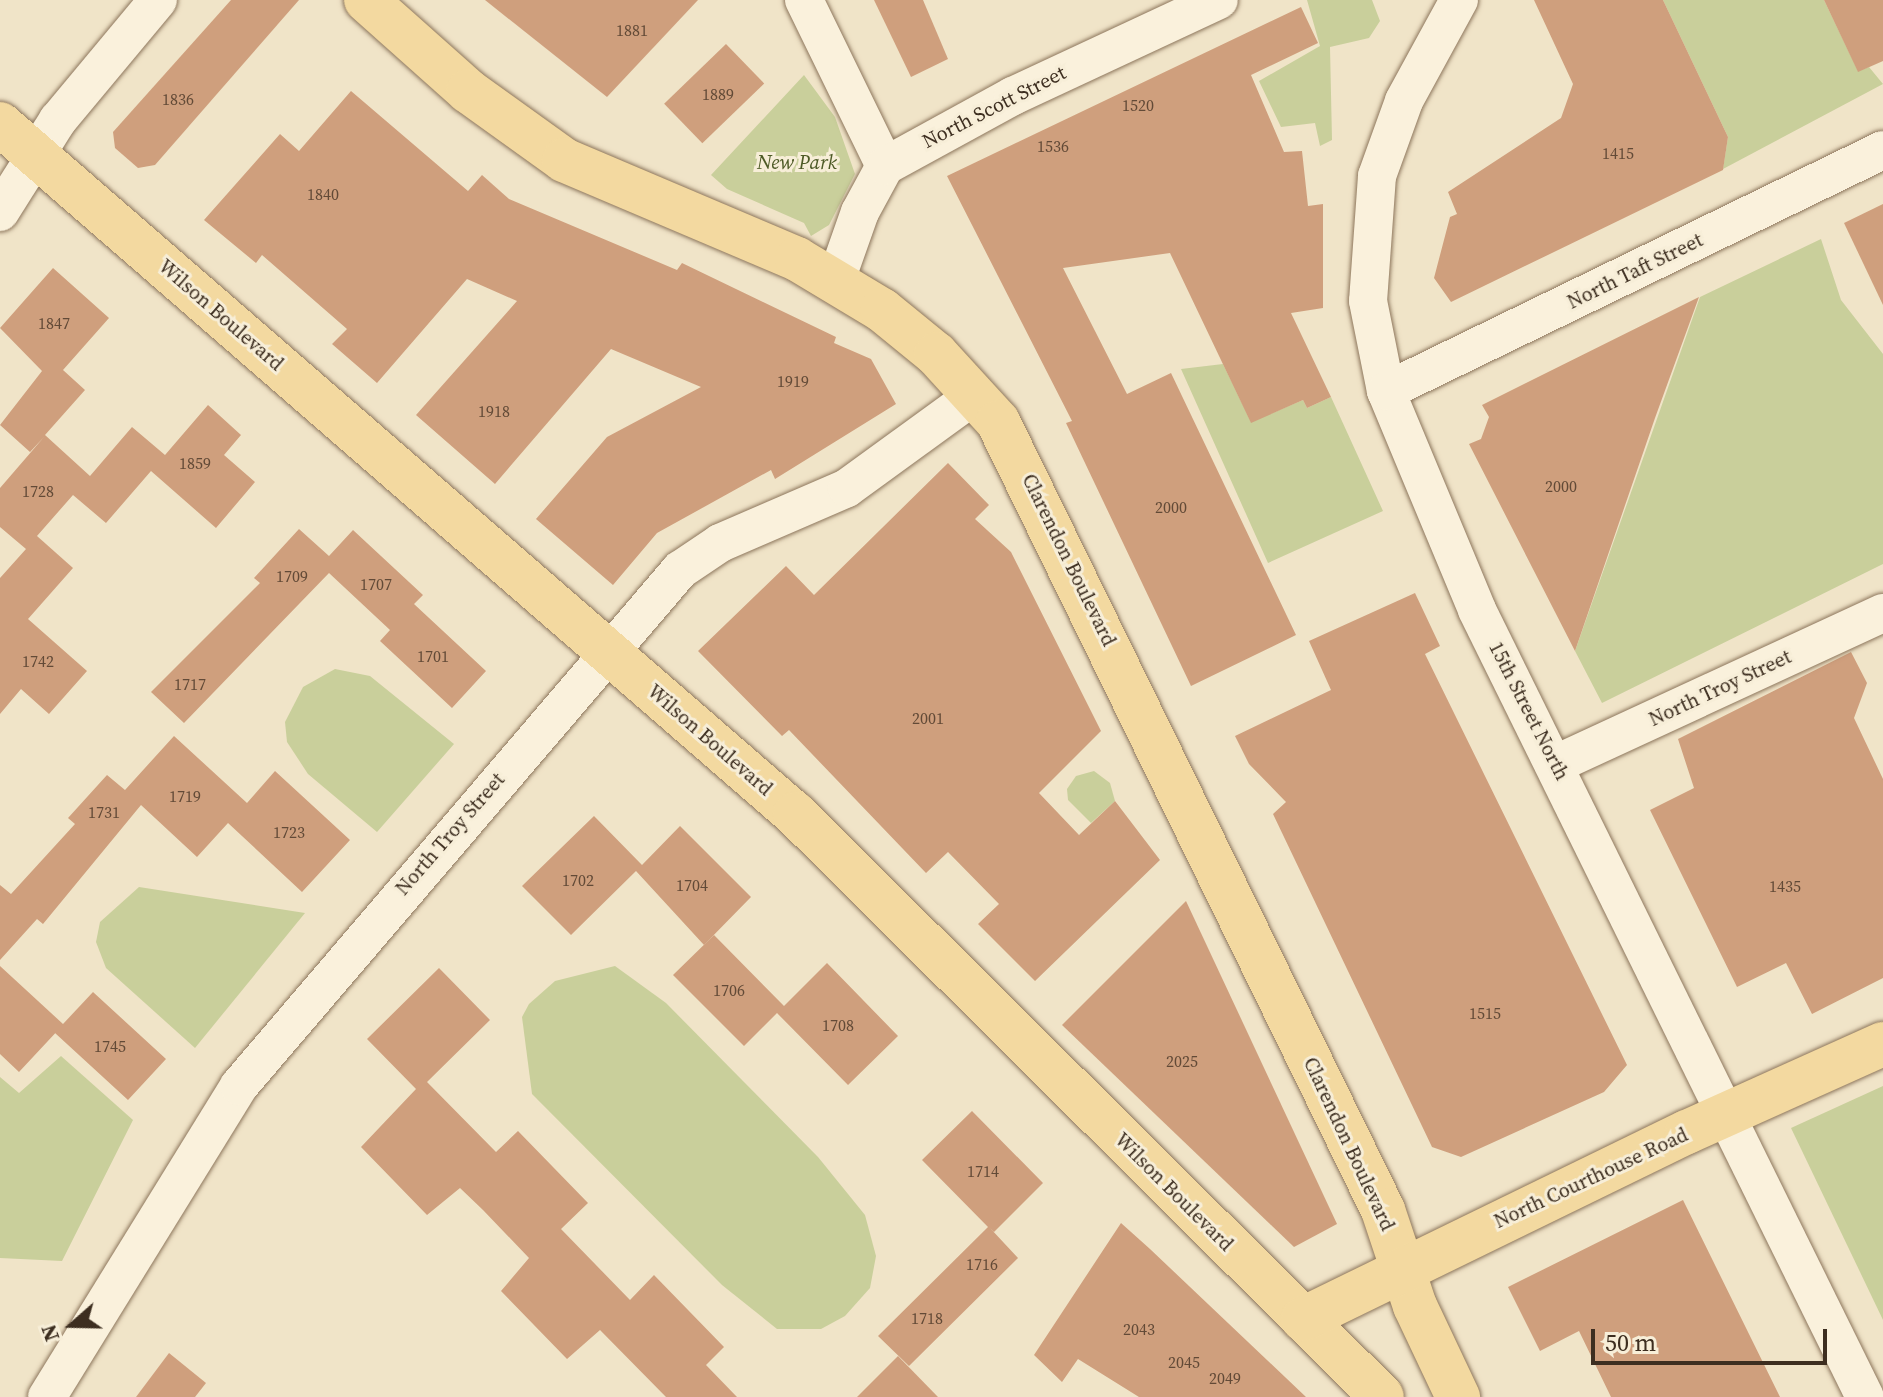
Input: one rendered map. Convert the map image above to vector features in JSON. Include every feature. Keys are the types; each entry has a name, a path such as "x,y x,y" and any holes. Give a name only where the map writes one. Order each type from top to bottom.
{"main road":[{"name":"Clarendon Boulevard","path":"366,0 468,91 564,160 836,280 913,334 975,395 1020,457 1383,1210 1403,1267 1458,1397"},
{"name":"Wilson Boulevard","path":"0,124 609,651 871,887 1382,1397"},
{"name":"North Courthouse Road","path":"1303,1319 1403,1267 1687,1132 1730,1117 1883,1044"}],"street":[{"path":"0,212 58,120 158,0"},
{"path":"804,0 885,166 860,212 836,280"},
{"name":"North Scott Street","path":"885,166 1013,96 1219,0"},
{"name":"15th Street North","path":"1443,8 1391,130 1375,190 1369,320 1386,391 1462,579 1730,1117 1865,1397"},
{"name":"North Taft Street","path":"1386,391 1883,150"},
{"name":"North Troy Street","path":"47,1397 239,1086 609,651 698,556 847,488 975,395"},
{"name":"North Troy Street","path":"1556,764 1883,613"}],"green space":[{"path":"1307,0 1372,0 1380,21 1369,38 1330,47 1332,140 1320,146 1315,123 1281,127 1259,81 1320,46"},
{"path":"1663,0 1824,0 1858,71 1869,67 1883,84 1723,169 1728,137"},
{"name":"New Park","path":"804,75 835,117 855,174 829,225 811,236 804,223 727,189 711,175"},
{"path":"1821,239 1841,300 1883,354 1883,564 1602,703 1575,651 1700,297"},
{"path":"1223,364 1251,422 1303,400 1307,408 1331,397 1383,511 1268,563 1181,369"},
{"path":"335,669 370,676 454,744 377,832 308,774 287,742 285,722 303,687"},
{"path":"1094,771 1110,783 1115,801 1091,823 1068,800 1067,789 1076,776"},
{"path":"139,887 305,913 195,1048 106,968 96,942 100,922"},
{"path":"615,966 666,1003 818,1157 865,1215 876,1256 870,1288 845,1316 821,1329 777,1329 722,1285 532,1094 522,1017 529,1004 555,981"},
{"path":"61,1056 133,1120 62,1261 0,1258 0,1077 19,1093"},
{"path":"1883,1086 1883,1320 1791,1128"}],"building":[{"path":"231,0 299,0 155,165 138,168 115,148 113,132"},
{"path":"485,0 698,0 607,97"},
{"path":"874,0 923,0 948,59 911,77"},
{"path":"1534,0 1663,0 1728,137 1723,170 1451,302 1434,278 1450,217 1457,214 1448,192 1561,118 1573,84"},
{"path":"1824,0 1883,0 1883,61 1858,72"},
{"path":"1301,7 1318,43 1251,75 1284,152 1302,151 1308,206 1323,204 1323,308 1291,313 1331,397 1307,408 1303,400 1251,423 1170,253 1063,268 1127,394 1171,373 1296,635 1191,686 1066,423 1072,421 947,176"},
{"path":"726,44 764,84 702,143 664,104"},
{"path":"351,91 468,191 482,175 509,199 677,270 682,263 836,337 834,343 871,359 896,404 775,479 771,470 657,533 613,585 536,519 607,437 701,387 611,349 495,484 416,415 517,301 467,279 377,383 332,344 347,329 262,255 256,263 204,220 280,134 299,151"},
{"path":"1883,204 1883,305 1844,223"},
{"path":"53,268 109,318 63,370 85,390 45,435 90,476 132,427 165,455 208,405 241,435 224,455 255,482 216,528 151,471 106,523 73,495 37,536 73,568 28,619 87,671 49,714 21,689 0,714 0,578 26,549 0,527 0,488 44,437 30,452 0,425 42,371 0,328"},
{"path":"1699,297 1575,651 1469,444 1481,439 1489,417 1482,405"},
{"path":"948,463 989,505 975,519 1011,552 1101,731 1039,793 1079,835 1115,801 1160,860 1035,981 978,924 999,904 948,852 926,873 789,730 782,736 698,651 786,566 814,595"},
{"path":"299,529 329,556 353,530 423,595 414,604 486,671 452,708 380,641 390,630 329,573 184,723 151,692 260,583 254,578"},
{"path":"1415,593 1440,646 1425,654 1627,1065 1604,1092 1461,1157 1432,1147 1273,814 1286,802 1249,764 1235,736 1331,690 1309,641"},
{"path":"1851,652 1867,683 1854,718 1883,779 1883,978 1812,1014 1786,963 1737,987 1650,810 1694,788 1678,739"},
{"path":"174,736 247,803 275,771 350,840 302,892 228,823 197,857 141,805 43,924 37,919 0,960 0,885 11,894 75,824 68,818 107,775 125,790"},
{"path":"594,816 642,865 680,826 751,897 704,945 636,871 571,935 522,886"},
{"path":"1186,901 1337,1224 1294,1247 1062,1025"},
{"path":"714,935 784,1006 827,963 898,1036 848,1085 777,1013 744,1046 673,975"},
{"path":"0,966 63,1024 93,992 166,1059 128,1100 55,1033 19,1072 0,1054"},
{"path":"439,968 490,1020 427,1082 496,1152 518,1131 588,1203 561,1229 630,1300 654,1275 724,1347 706,1365 737,1397 666,1397 600,1330 567,1359 501,1291 529,1258 483,1210 460,1188 427,1215 361,1147 416,1089 367,1039"},
{"path":"972,1111 1043,1183 994,1232 990,1228 1018,1258 909,1366 878,1336 988,1227 922,1160"},
{"path":"1683,1200 1780,1397 1611,1397 1579,1331 1540,1351 1508,1287"},
{"path":"1121,1223 1306,1397 1139,1397 1078,1359 1062,1382 1034,1355"},
{"path":"169,1353 206,1383 195,1397 136,1397"},
{"path":"898,1356 938,1397 857,1397"}]}
